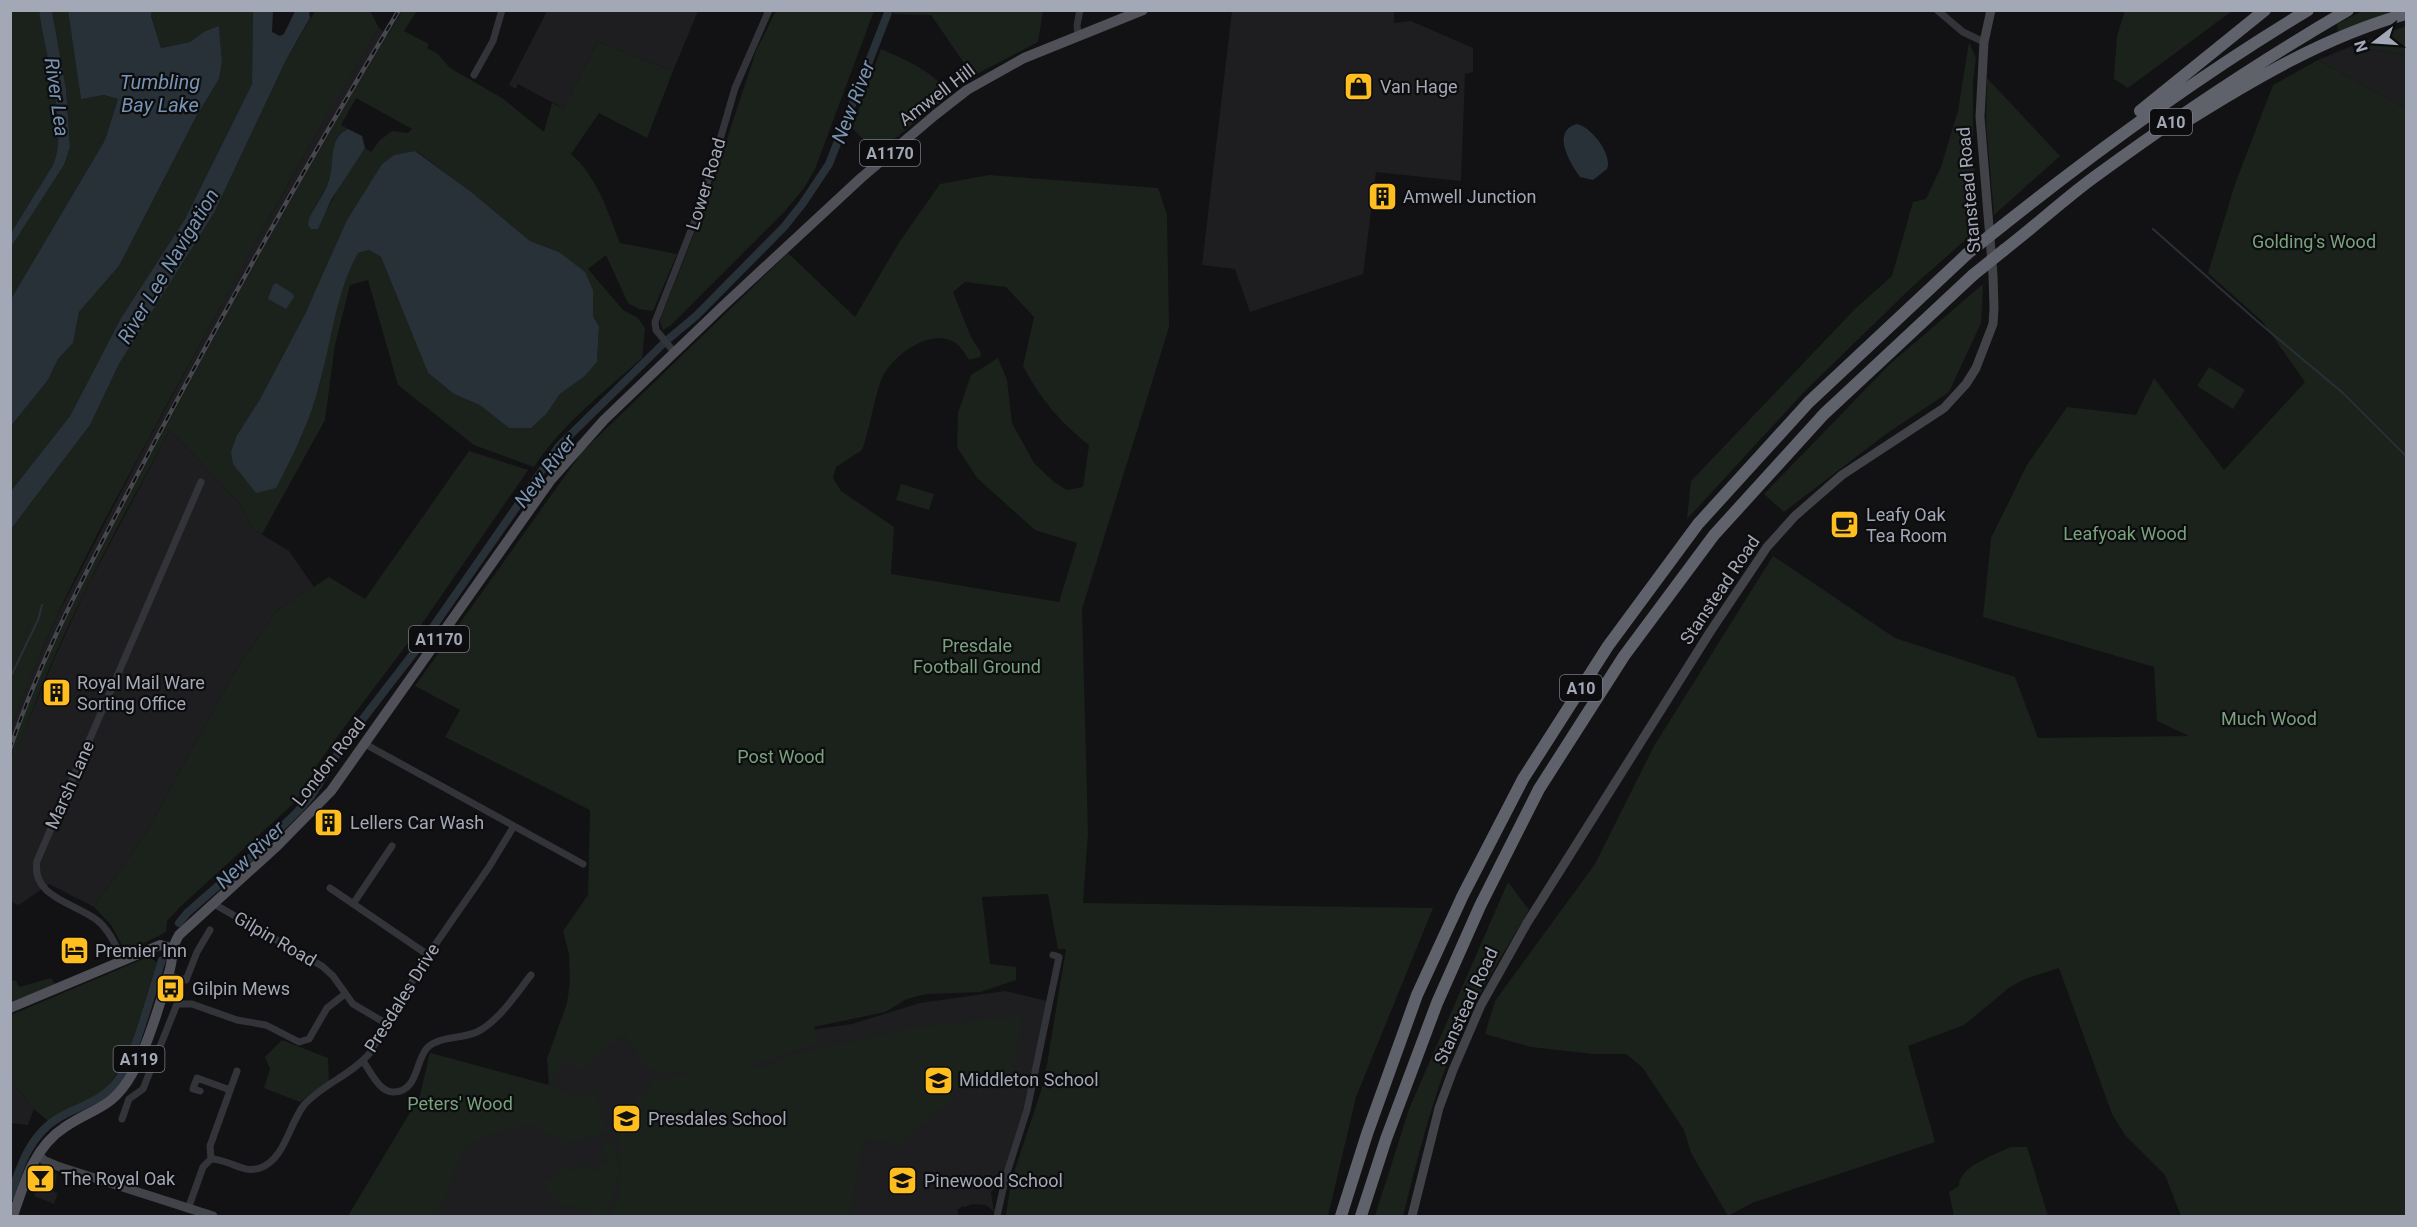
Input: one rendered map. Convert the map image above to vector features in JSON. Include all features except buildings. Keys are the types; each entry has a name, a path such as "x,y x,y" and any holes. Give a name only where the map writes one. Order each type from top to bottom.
{"highway":[{"path":"2080,163 2144,107 2265,10"},
{"name":"A10","path":"1341,1216 1367,1134 1417,995 1459,904 1523,779 1608,646 1698,524 1786,428 1867,347 1967,254 2080,163 2149,113 2246,47 2308,10"},
{"name":"A10","path":"1361,1216 1386,1139 1437,1002 1480,906 1539,789 1623,656 1714,535 1824,414 1973,275 2090,180 2190,109 2348,10"},
{"path":"2090,180 2252,81 2322,46 2406,14"}],"main road":[{"name":"Amwell Hill","path":"672,349 724,305 861,178 935,115 996,72 1078,35 1143,10"},
{"name":"Stanstead Road","path":"1412,1216 1439,1108 1481,1005 1527,922 1710,632 1767,547 1794,516 1842,475 1944,408 1966,384 1976,368 1993,324 1994,297 1980,143 1980,94 1984,42 1991,10"},
{"name":"London Road","path":"171,948 179,935 323,802 556,472 672,349"},
{"path":"10,1008 160,945 171,948"},
{"name":"A119","path":"13,1216 28,1173 38,1155 66,1126 98,1111 110,1102 134,1072 168,975 171,948"},
{"path":"38,1155 57,1166 213,1216"}],"street":[{"path":"474,75 493,41 502,10"},
{"name":"Lower Road","path":"672,349 656,330 655,322 701,205 735,88 769,10"},
{"path":"1078,35 1080,10"},
{"path":"1937,10 1963,32 1984,42"},
{"name":"Marsh Lane","path":"122,960 104,926 92,916 49,893 39,880 36,867 39,855 201,482"},
{"path":"365,744 583,864"},
{"name":"Presdales Drive","path":"212,1159 247,1169 268,1164 276,1156 290,1126 305,1105 363,1061 428,955 489,867 514,826"},
{"path":"353,904 392,846"},
{"path":"330,888 428,955"},
{"name":"Gilpin Road","path":"214,904 322,966 359,1008 387,1024"},
{"path":"168,975 186,980 197,952 210,930"},
{"path":"997,1216 1006,1176 1027,1110 1045,1015 1056,975 1059,957 1053,955"},
{"path":"363,1061 384,1089 398,1092 416,1077 422,1055 431,1044 476,1032 487,1025 531,975"},
{"path":"122,1119 127,1102 143,1089 147,1082 177,1004 192,1004 237,1020 266,1024 299,1042 309,1039 327,1008 345,994"},
{"path":"188,1209 202,1167 212,1159 210,1146 237,1071"},
{"path":"200,1091 193,1089 197,1078 230,1090"}],"shaded area":[{"path":"547,11 698,11 673,71 598,42 563,108 518,84 516,89 509,85"},
{"path":"1232,11 1394,11 1394,23 1411,21 1473,48 1473,72 1465,74 1461,181 1376,172 1363,274 1250,312 1235,269 1202,265"},
{"path":"379,28 388,36 268,242 167,425 53,644 11,757 11,730 27,684 56,618 136,463 245,261 341,90"},
{"path":"2352,46 2406,55 2406,109 2318,60"},
{"path":"170,430 240,504 253,529 289,551 314,587 277,610 234,673 146,833 94,907 49,884 19,905 11,902 11,771 20,740 87,587"},
{"name":"Presdales School","path":"1005,991 1047,1001 1024,1109 1000,1187 993,1189 991,1193 994,1212 986,1205 973,1204 957,1210 959,1216 348,1216 420,1096 430,1053 548,1085 560,1042 574,1018 804,1031 852,1024 920,1003"},
{"path":"11,1080 34,1109 28,1125 11,1123"},
{"path":"38,1169 57,1174 54,1192 58,1193 54,1204 34,1196 36,1192 29,1189"}],"green space":[{"path":"895,10 1043,11 1038,42 973,76 931,15 893,14"},
{"path":"2125,10 2232,11 2128,88 2114,79 2117,36"},
{"path":"11,11 39,11 54,90 58,131 53,165 11,233"},
{"path":"52,11 68,11 81,98 104,95 118,99 105,140 11,299 11,247 64,165 70,147 66,89"},
{"path":"152,11 253,11 252,84 185,219 121,318 70,416 11,491 11,426 48,380 58,359 73,343 79,312 119,266 197,115 219,79 222,62 219,26 205,31 190,42 161,48 151,16"},
{"path":"315,11 370,11 379,28 272,212 104,521 44,645 11,730 11,529 90,425 119,364 214,213 286,60"},
{"path":"402,11 417,11 404,31 429,44 427,48 438,54 450,68 502,98 544,132 552,103 563,108 598,42 673,71 647,138 599,113 571,154 595,184 620,243 677,254 653,311 639,309 628,303 606,255 588,269 623,310 638,318 645,328 642,358 570,423 534,467 474,445 398,385 368,280 350,285 335,345 325,420 262,534 253,529 240,504 170,430 103,555 62,639 26,726 11,771 14,746 36,685 84,582 213,340","holes":["356,98 412,129 408,133 392,131 380,140 371,152 365,148 327,209 309,218 328,181 335,143 338,137 348,129 341,125","416,151 470,191 530,241 559,252 599,326 597,362 585,376 560,394 547,413 509,428 480,404 454,394 428,373 381,257 369,250 357,253 344,283 319,387 300,441 237,435 260,399 305,314 348,220 382,164 395,155"]},
{"path":"776,11 874,11 815,169 804,188 784,212 670,326 663,330 661,317 703,212 756,51"},
{"path":"2362,11 2400,11 2338,33 2337,24"},
{"path":"2406,26 2406,55 2352,46"},
{"path":"1969,42 1976,58 1973,81 1973,153 1980,227 1912,287 1805,391 1687,519 1691,481 1855,309 1892,276 1913,202 1926,199 1941,167 1958,111"},
{"path":"881,49 910,62 936,79 949,95 877,153 852,128"},
{"path":"2318,60 2406,109 2406,1216 2181,1216 2165,1175 2125,1135 2112,1114 2059,968 2025,979 2010,987 1964,1025 1908,1046 1935,1142 1752,1203 1728,1216 1691,1153 1684,1130 1642,1067 1626,1054 1594,1054 1531,1047 1485,1034 1495,1001 1595,864 1654,746 1773,556 1895,638 2015,677 2038,738 2189,736 2157,721 2154,667 1983,617 1991,538 2027,465 2067,407 2136,415 2154,378 2224,470 2305,382 2262,321 2208,273 2235,184 2273,85"},
{"path":"1987,78 2060,156 1994,215 1986,123"},
{"path":"989,175 1158,188 1167,215 1169,327 1082,609 1088,833 1083,903 1433,908 1356,1097 1328,1216 1006,1216 1011,1181 1044,1082 1066,949 1058,949 1048,894 982,897 990,964 1016,967 1016,980 980,992 926,994 907,999 885,1012 814,1027 818,1043 750,1066 740,1067 772,1066 783,1057 923,1025 1023,1015 1011,1084 954,1089 953,1100 926,1119 926,1125 919,1124 916,1131 899,1145 863,1139 850,1216 611,1216 621,1177 613,1114 636,1108 636,1097 649,1092 650,1082 700,1071 654,1070 641,1059 624,1033 581,1071 566,1058 549,1085 547,1059 567,1003 570,982 569,954 563,931 588,895 590,810 445,737 460,710 415,686 582,452 788,253 855,317 900,241 940,184","holes":["965,282 1006,287 1034,317 1023,366 1037,390 1052,409 1089,445 1083,487 1067,490 1054,482 1034,463 1012,423 1007,380 998,358 971,375 958,413 957,447 977,478 1035,530 1077,543 1059,602 891,574 894,527 841,491 833,478 836,467 862,450 880,383 884,374 899,356 919,343 940,338 956,343 969,360 980,357 981,353 971,337 953,292"]},
{"path":"1983,284 1981,323 1949,392 1886,434 1784,512 1764,494 1890,364"},
{"path":"2209,367 2245,390 2233,409 2197,386"},
{"path":"469,451 528,470 417,631 317,765 304,790 292,805 180,907 167,921 166,932 131,950 124,949 111,925 94,907 146,833 234,673 277,610 329,577 365,599"},
{"path":"901,484 934,494 929,510 896,500"},
{"path":"1508,882 1529,910 1481,991 1447,1063 1420,1150 1403,1216 1375,1216 1409,1109"},
{"path":"148,957 157,962 136,1030 122,1065 98,1095 48,1121 34,1109 11,1080 11,1015"},
{"path":"51,978 55,984 11,1003 11,980 16,981 19,987"},
{"path":"282,1040 328,1058 329,1081 300,1102 264,1088 270,1069 265,1057"},
{"name":"Peters' Wood","path":"430,1053 549,1085 576,1099 595,1090 607,1132 565,1145 533,1124 507,1129 469,1144 453,1173 442,1206 436,1216 348,1216 420,1096"},
{"path":"614,1139 617,1159 616,1188 604,1216 593,1215 567,1205 564,1209 543,1184 568,1166 573,1172 585,1162 593,1172 608,1160 601,1148"},
{"path":"2010,1147 2027,1147 2048,1216 1954,1216 1949,1192 1959,1186 1960,1179 1971,1167"}],"water":[{"name":"River Lea","path":"39,11 52,11 66,89 70,147 64,165 11,247 11,233 53,165 57,150 57,111"},
{"name":"Tumbling Bay Lake","path":"68,11 152,11 151,16 161,48 190,42 205,31 219,26 222,62 219,79 197,115 119,266 79,312 73,343 58,359 48,380 11,426 11,299 105,140 118,99 104,95 81,99"},
{"name":"River Lee Navigation","path":"253,11 273,11 272,32 280,36 284,34 295,11 309,11 310,18 286,60 214,213 119,364 90,425 11,529 11,491 70,416 121,318 185,219 252,84"},
{"path":"1577,124 1583,126 1600,142 1607,156 1607,169 1593,180 1580,177 1565,148 1565,133"},
{"path":"348,129 362,136 365,148 331,200 318,229 311,229 308,225 309,218 329,181 335,143 338,137"},
{"path":"415,151 470,191 530,241 559,252 585,272 593,290 593,316 599,326 597,362 585,376 560,394 547,413 531,428 509,428 480,405 454,394 428,373 381,257 369,250 358,253 339,300 316,396 301,436 276,488 256,493 233,464 231,452 237,435 260,399 305,314 347,220 382,164 394,155"},
{"path":"276,283 293,294 294,297 286,309 268,299"}],"waterway":[{"name":"New River","path":"179,923 187,913 252,856 312,795 345,742 426,637 559,446 666,341 696,316 784,227 803,203 829,164 889,10"},
{"path":"2153,229 2343,393 2406,456"},
{"path":"10,678 38,620 42,605"},
{"name":"New River","path":"10,1197 22,1163 41,1132 60,1117 109,1090 122,1074 136,1043 162,960"}],"railway":[{"path":"10,749 24,709 57,632 114,519 242,280 399,10"}],"place":[{"name":"Van Hage","path":"1359,87"},
{"name":"Amwell Junction","path":"1382,197"},
{"name":"Leafy Oak Tea Room","path":"1845,525"},
{"name":"Royal Mail Ware Sorting Office","path":"56,693"},
{"name":"Lellers Car Wash","path":"329,823"},
{"name":"Premier Inn","path":"74,951"},
{"name":"Gilpin Mews","path":"171,989"},
{"name":"Middleton School","path":"938,1080"},
{"name":"Presdales School","path":"627,1119"},
{"name":"The Royal Oak","path":"40,1179"},
{"name":"Pinewood School","path":"903,1181"}],"park label":[{"name":"Golding's Wood","path":"2314,242"},
{"name":"Leafyoak Wood","path":"2125,534"},
{"name":"Presdale Football Ground","path":"977,656"},
{"name":"Much Wood","path":"2269,719"},
{"name":"Post Wood","path":"781,757"}]}
